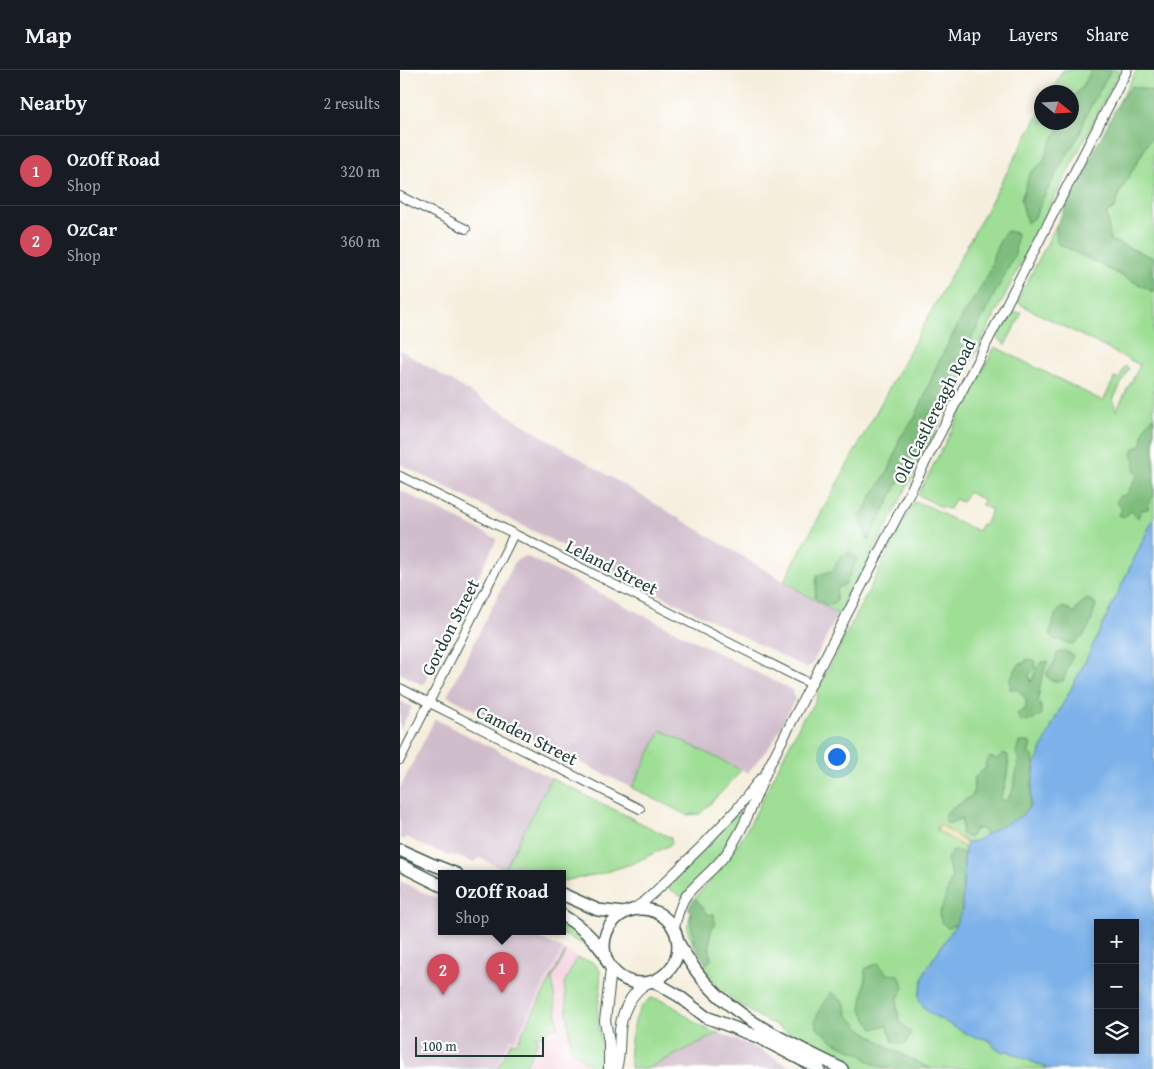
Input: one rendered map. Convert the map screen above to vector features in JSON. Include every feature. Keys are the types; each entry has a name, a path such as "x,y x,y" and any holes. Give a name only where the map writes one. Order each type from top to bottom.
{"main road":[{"path":"400,850 447,870"},
{"path":"400,864 438,884"},
{"path":"566,896 598,910 628,911 641,908 664,916 670,922 686,955 705,982 715,992 759,1025 842,1069"},
{"path":"604,954 607,930 614,920 628,911"},
{"path":"566,918 580,927 596,942 616,975 631,982 650,982 679,996 706,1016 758,1037 818,1069"},
{"path":"616,1069 620,1053 620,1029 623,1013 639,988 662,976 670,969 676,956 676,935"},
{"path":"609,1069 609,1042 606,1021 611,969"}],"street":[{"name":"Old Castlereagh Road","path":"676,935 680,907 686,896 725,855 745,822 769,766 1127,70"},
{"path":"400,196 466,229"},
{"name":"Leland Street","path":"400,476 811,684"},
{"name":"Gordon Street","path":"400,760 514,534"},
{"name":"Camden Street","path":"400,688 640,809"},
{"name":"Old Castlereagh Road","path":"628,911 645,901 710,837 737,809 769,766"}],"shaded area":[{"path":"400,350 838,614 812,665 806,668 400,464"},
{"path":"400,490 497,539 423,685 400,673"},
{"path":"526,556 792,690 795,699 773,742 748,773 661,730 632,788 447,696 516,560"},
{"path":"400,701 412,707 400,730"},
{"path":"435,719 551,778 504,870 480,858 473,862 450,854 449,856 407,837 404,840 400,838 400,788"},
{"path":"400,881 438,898 438,935 533,935 563,949 515,1040 511,1038 495,1069 400,1069"},
{"path":"563,949 585,960 598,1065 596,1069 495,1069 511,1038 515,1040"},
{"path":"719,1033 754,1047 795,1069 647,1069"}],"green space":[{"path":"1063,70 1120,70 841,616 784,581 1034,123 1034,130 1079,130 1079,85 1055,85"},
{"path":"1092,70 1111,70 1086,115 1080,134 1056,173 1035,217 1027,223 1021,200 1030,173 1043,162 1050,144 1059,130 1079,130 1079,90"},
{"path":"1137,70 1154,70 1154,93 1149,90 1120,100"},
{"path":"1132,86 1154,93 1154,132 1119,194 1115,208 1107,213 1110,240 1154,258 1154,292 1057,243 1056,226 1120,100"},
{"path":"1154,132 1154,258 1110,240 1106,213 1115,208 1119,194"},
{"path":"1056,226 1058,243 1154,292 1154,517 1083,666 1055,719 1035,765 1033,756 1016,752 1019,760 1013,790 1006,801 1000,799 1005,787 1009,761 997,759 973,779 974,795 957,820 962,818 961,834 970,837 974,830 982,828 986,835 976,841 967,843 941,825 937,828 938,831 965,848 964,854 959,851 949,887 948,928 956,924 933,958 920,1002 929,1013 971,1036 986,1039 1007,1051 1049,1069 931,1069 891,1049 860,1028 848,1015 844,1002 834,1042 862,1055 871,1063 889,1069 857,1069 752,1013 732,999 716,984 703,966 711,960 710,943 714,914 709,915 695,898 730,857 744,835 803,718 814,704 819,687 914,502 932,508 978,531 982,524 985,525 992,510 982,505 984,500 968,492 962,502 955,499 950,509 941,507 918,495 995,347 1103,401 1115,377 1119,379 1125,366 1129,368 1113,400 1116,411 1140,365 1017,302"},
{"path":"1007,231 1017,233 1015,255 962,357 932,420 868,540 860,517 889,470 899,439 914,419 937,365 963,315 990,271 994,253"},
{"path":"1012,312 1022,313 1005,345 998,338"},
{"path":"1152,418 1154,418 1154,496 1148,509 1141,510 1138,518 1131,511 1125,517 1119,515 1122,509 1116,502 1119,496 1126,495 1138,475 1134,470 1135,462 1132,454 1134,448 1142,445 1144,430"},
{"path":"850,552 857,558 846,584 837,588 836,602 828,606 815,598 817,575 832,571 841,556"},
{"path":"1086,600 1096,604 1091,622 1083,637 1072,644 1054,639 1050,633 1055,615 1062,607 1071,610 1074,615 1078,606"},
{"path":"1065,651 1073,655 1063,681 1051,681 1046,674 1054,662 1057,653"},
{"path":"1027,659 1035,660 1035,669 1029,675 1031,682 1041,663 1048,661 1042,676 1039,692 1038,702 1041,706 1041,715 1033,720 1021,722 1017,714 1026,708 1026,699 1018,690 1010,689 1010,679 1019,664 1024,663"},
{"path":"661,730 741,770 700,814 687,815 632,788"},
{"path":"1019,742 1029,742 1031,746 1028,753 1033,756 1034,760 1031,798 1027,809 1018,818 986,835 981,828 974,830 970,838 961,834 962,818 948,824 944,819 947,812 973,795 976,777 986,769 985,764 990,757 997,759 1003,753 1008,755 1008,766 1000,799 1007,801 1013,790 1019,760 1016,752"},
{"path":"551,778 671,838 672,844 634,863 600,874 566,880 566,870 504,870"},
{"path":"738,812 744,817 725,848 682,897 668,888"},
{"path":"953,851 959,851 964,854 962,911 956,924 948,928 942,923 939,915 952,878 947,859"},
{"path":"695,898 709,915 714,914 715,924 711,931 710,941 711,960 706,964 693,944 691,912 688,908"},
{"path":"691,912 693,936 693,944 687,929"},
{"path":"566,924 579,934 593,949 564,935 566,935"},
{"path":"565,952 552,978 558,1027 550,1028 544,1035 536,1036 538,1041 524,1069 497,1069 512,1042 517,1043"},
{"path":"577,958 592,962 600,971 601,986 598,1009 602,1047 599,1069 594,1069 571,1049 564,983"},
{"path":"878,963 887,974 899,975 904,988 898,998 897,1009 901,1023 911,1033 906,1044 893,1042 887,1025 873,1029 861,1009 865,969"},
{"path":"831,992 844,1002 848,1015 860,1028 891,1049 931,1069 889,1069 871,1063 862,1055 834,1042 817,1028 815,1020"},
{"path":"651,998 669,1004 701,1026 719,1033 647,1069 632,1069 630,1048 635,1022 641,1008"}],"sand":[{"path":"941,825 967,843 965,848 938,831 938,826"}],"water":[{"path":"1154,517 1154,1069 1049,1069 1008,1051 1002,1052 986,1039 971,1036 929,1013 920,1002 919,995 925,971 956,924 962,911 965,848 967,843 978,840 993,830 1018,818 1030,806 1035,765 1055,719 1083,666"}],"place":[{"name":"OzOff Road","path":"502,993"},
{"name":"OzCar","path":"443,995"}]}
